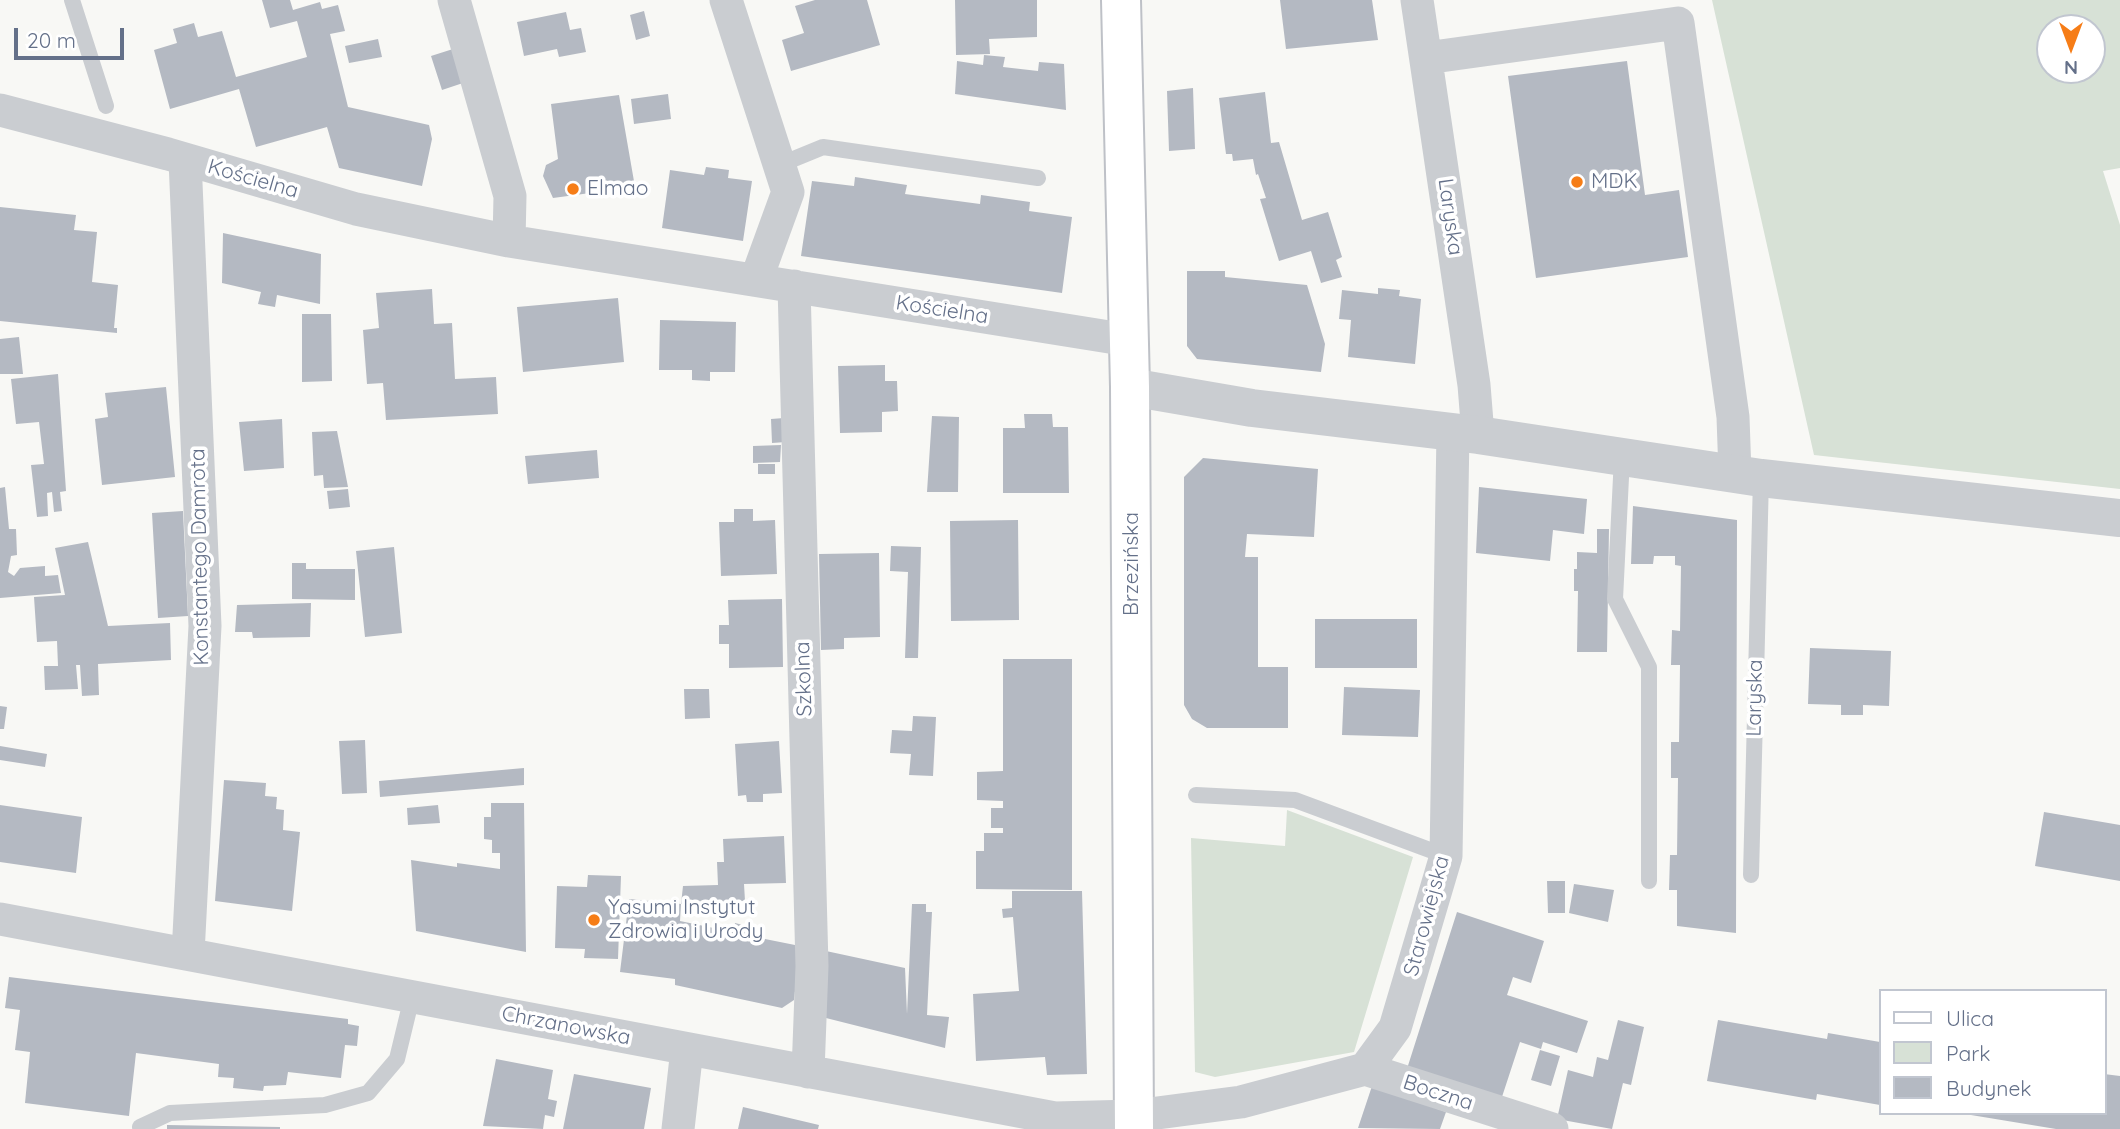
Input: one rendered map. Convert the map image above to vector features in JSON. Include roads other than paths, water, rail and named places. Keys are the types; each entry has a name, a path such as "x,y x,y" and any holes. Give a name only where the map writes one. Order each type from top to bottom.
{"main road":[{"name":"Brzezińska","path":"1121,0 1130,387 1134,1122"}],"street":[{"path":"454,0 510,196 509,241"},
{"path":"726,0 788,192 756,280"},
{"name":"Laryska","path":"1417,0 1474,385 1465,433"},
{"path":"1426,58 1678,23 1733,417 1748,476"},
{"name":"Kościelna","path":"0,110 356,209 509,241 1128,340"},
{"name":"Konstantego Damrota","path":"185,160 205,626 188,954"},
{"name":"Szkolna","path":"794,286 812,966 808,1072"},
{"path":"1130,387 1252,408 1465,433 1748,476 2120,518"},
{"name":"Starowiejska","path":"1364,1069 1395,1028 1446,856 1465,433"},
{"name":"Chrzanowska","path":"0,919 808,1072 1055,1124 1134,1122"},
{"path":"678,1129 687,1049"},
{"path":"1134,1122 1241,1102 1364,1069"},
{"name":"Boczna","path":"1364,1069 1552,1129"}],"lane":[{"path":"72,0 106,106"},
{"path":"779,165 823,148 1038,178"},
{"path":"1622,457 1615,599 1649,667 1649,881"},
{"name":"Laryska","path":"1748,476 1751,875"},
{"path":"1196,795 1295,800 1446,856"},
{"path":"140,1127 170,1113 324,1105 368,1093 397,1059 412,997"}],"place":[{"name":"MDK","path":"1577,182"},
{"name":"Elmao","path":"573,189"},
{"name":"Yasumi Instytut Zdrowia i Urody","path":"594,920"}]}
